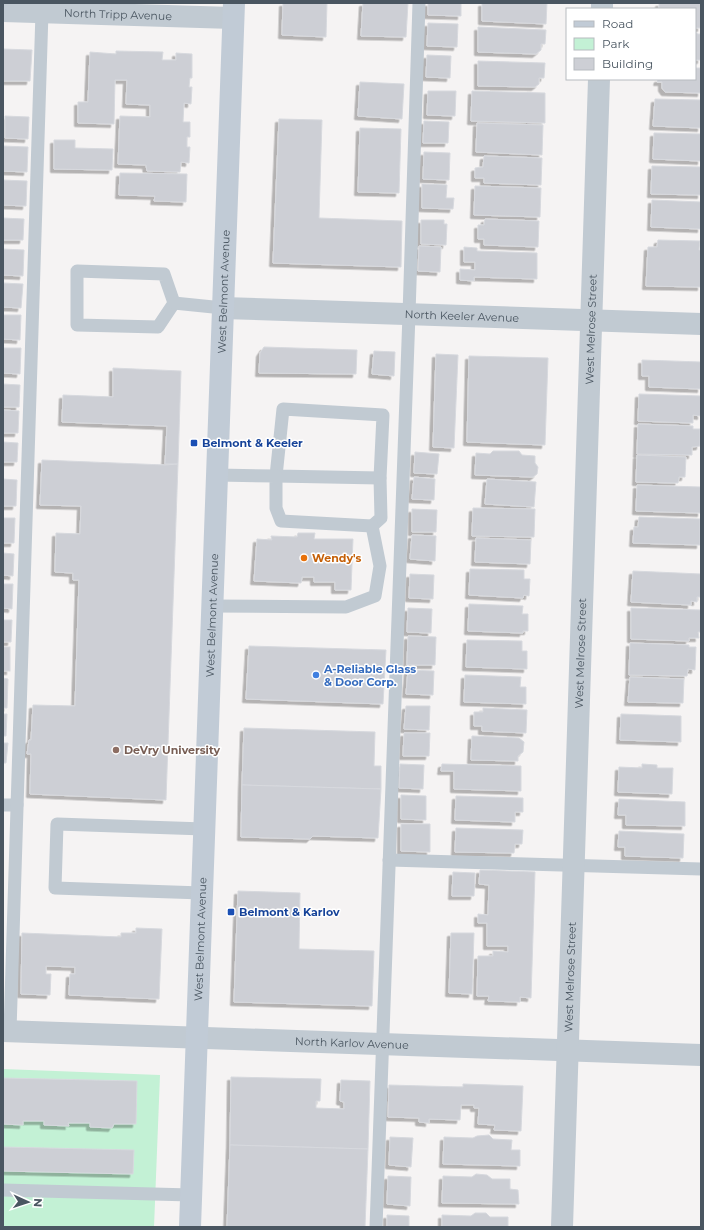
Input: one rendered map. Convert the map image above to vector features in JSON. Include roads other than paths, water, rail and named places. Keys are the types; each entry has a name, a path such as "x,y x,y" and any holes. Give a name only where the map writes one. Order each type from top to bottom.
{"main road":[{"name":"West Belmont Avenue","path":"190,1227 234,11"}],"street":[{"name":"North Tripp Avenue","path":"3,11 234,11"},
{"name":"West Melrose Street","path":"562,1227 600,80"},
{"name":"North Keeler Avenue","path":"223,308 701,324"},
{"name":"North Karlov Avenue","path":"6,1031 701,1055"}],"lane":[{"path":"376,1227 419,3"},
{"path":"6,1031 17,806 42,12"},
{"path":"77,271 164,274 174,303 158,327 77,325 77,271"},
{"path":"174,303 223,308"},
{"path":"283,409 383,415 380,478 381,518 372,526 281,521 276,508 276,476 283,409"},
{"path":"217,476 380,478"},
{"path":"212,606 346,607 375,596 380,566 372,526"},
{"path":"3,805 17,806"},
{"path":"202,893 55,888 55,864 57,824 204,829"},
{"path":"389,860 701,869"},
{"path":"3,1190 191,1195"}],"place":[{"name":"Belmont & Keeler","path":"194,443"},
{"name":"Wendy's","path":"304,558"},
{"name":"A-Reliable Glass & Door Corp.","path":"316,675"},
{"name":"DeVry University","path":"116,750"},
{"name":"Belmont & Karlov","path":"231,912"}]}
